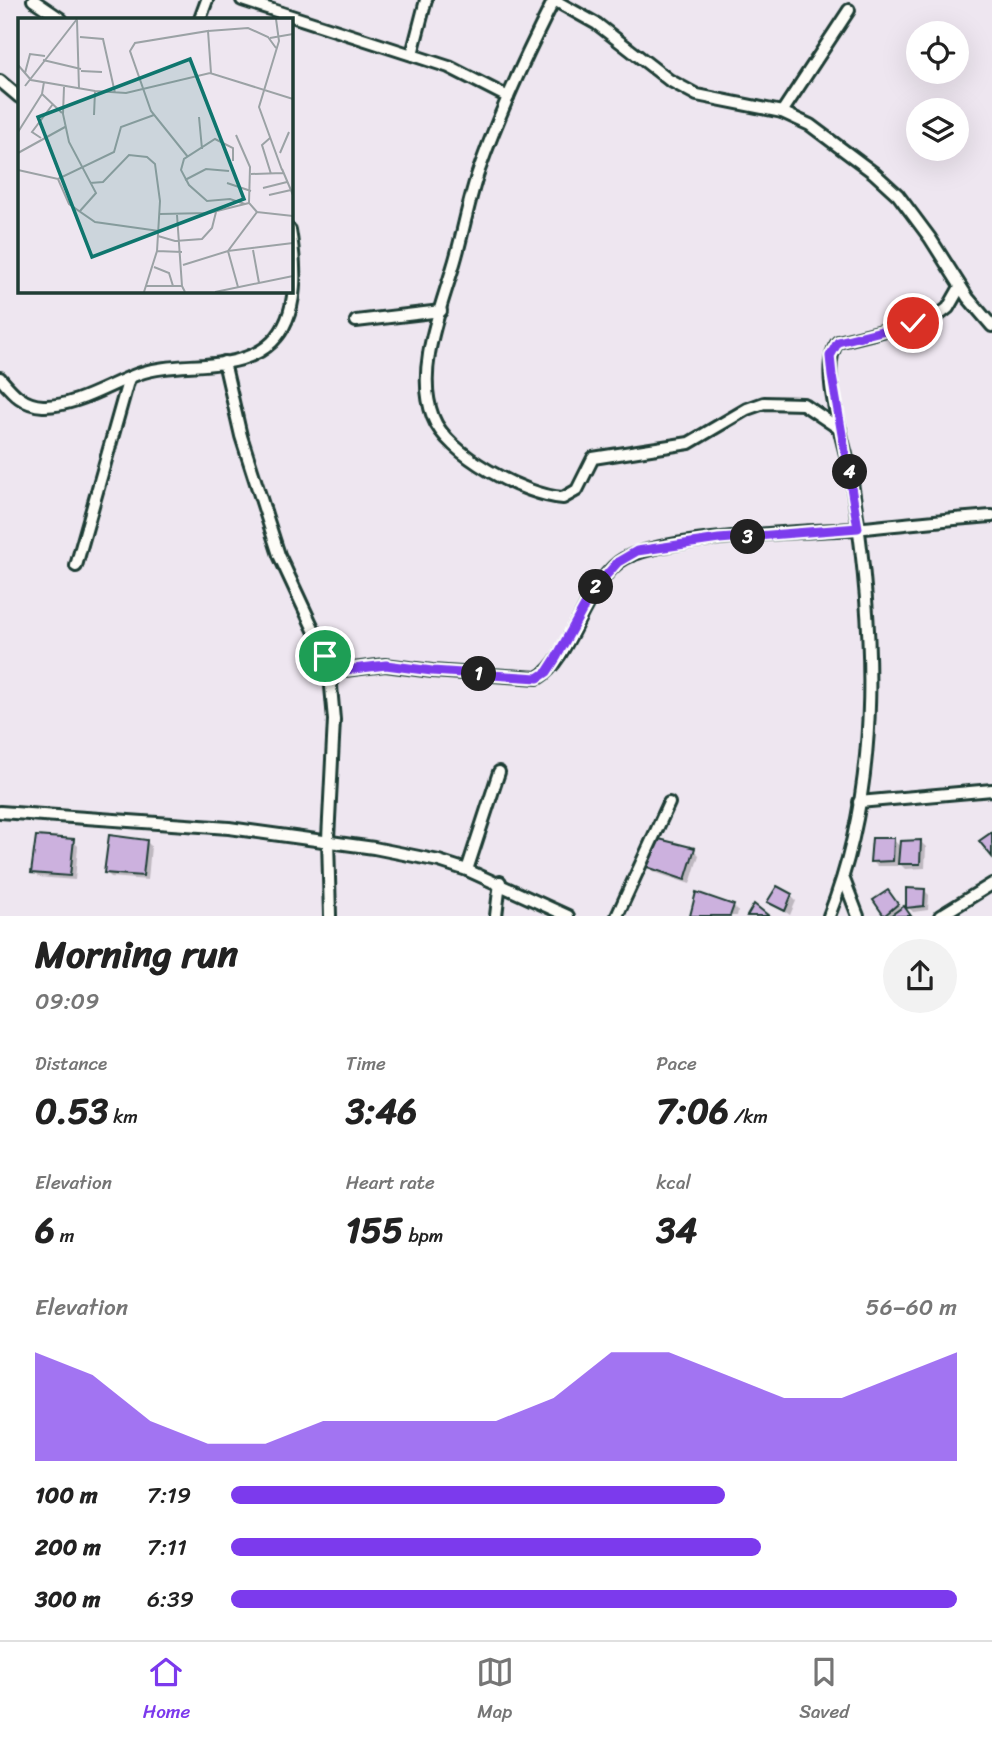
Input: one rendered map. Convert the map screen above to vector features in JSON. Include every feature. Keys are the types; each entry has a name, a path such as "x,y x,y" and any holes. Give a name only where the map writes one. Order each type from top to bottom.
{"street":[{"path":"33,0 60,18"},
{"path":"200,18 206,0"},
{"path":"242,0 449,66 508,97"},
{"path":"412,54 425,0"},
{"path":"840,429 803,404 764,403 747,409 689,443 599,455 589,462 577,490 567,497 555,497 475,463 440,431 432,416 428,385 441,311 480,168 508,97 554,0 597,24 669,80 697,95 782,112 810,125 874,173 898,195 930,238 960,287 992,326"},
{"path":"782,112 849,10"},
{"path":"0,81 18,96"},
{"path":"0,378 18,398 42,406 65,404 158,369 224,362 262,351 282,329 293,299 292,266"},
{"path":"829,915 843,877 859,802 869,704 871,642 858,528 830,356 838,342 935,318 948,308 960,287"},
{"path":"356,321 441,311"},
{"path":"224,362 241,436 279,555 314,630 329,672 334,720 328,839 330,915"},
{"path":"76,566 129,378"},
{"path":"329,672 386,665 538,678 547,672 556,658 594,589 618,562 637,551 719,539 992,516"},
{"path":"467,870 499,772"},
{"path":"859,802 992,790"},
{"path":"617,915 669,803"},
{"path":"0,812 229,828 328,839 439,861 500,882 568,915"},
{"path":"843,877 858,915"},
{"path":"496,915 500,882"},
{"path":"940,915 992,884"}],"building":[{"path":"992,832 992,857 979,841"},
{"path":"109,835 147,840 143,876 104,873"},
{"path":"36,836 74,839 70,876 31,873"},
{"path":"872,838 894,838 893,861 870,862"},
{"path":"659,839 695,848 685,880 647,867"},
{"path":"921,840 920,864 898,864 900,841"},
{"path":"777,886 792,894 785,911 767,902"},
{"path":"906,888 925,889 924,906 906,908"},
{"path":"888,890 898,904 884,916 873,900"},
{"path":"696,892 734,905 730,916 690,916"},
{"path":"754,904 769,916 747,916"},
{"path":"904,906 911,916 890,916"}],"route":[{"path":"325,656 329,672 386,665 538,678 547,672 556,658 594,589 618,562 637,551 719,539 858,528 850,472 837,419 830,356 838,342 864,333 913,323"}]}
